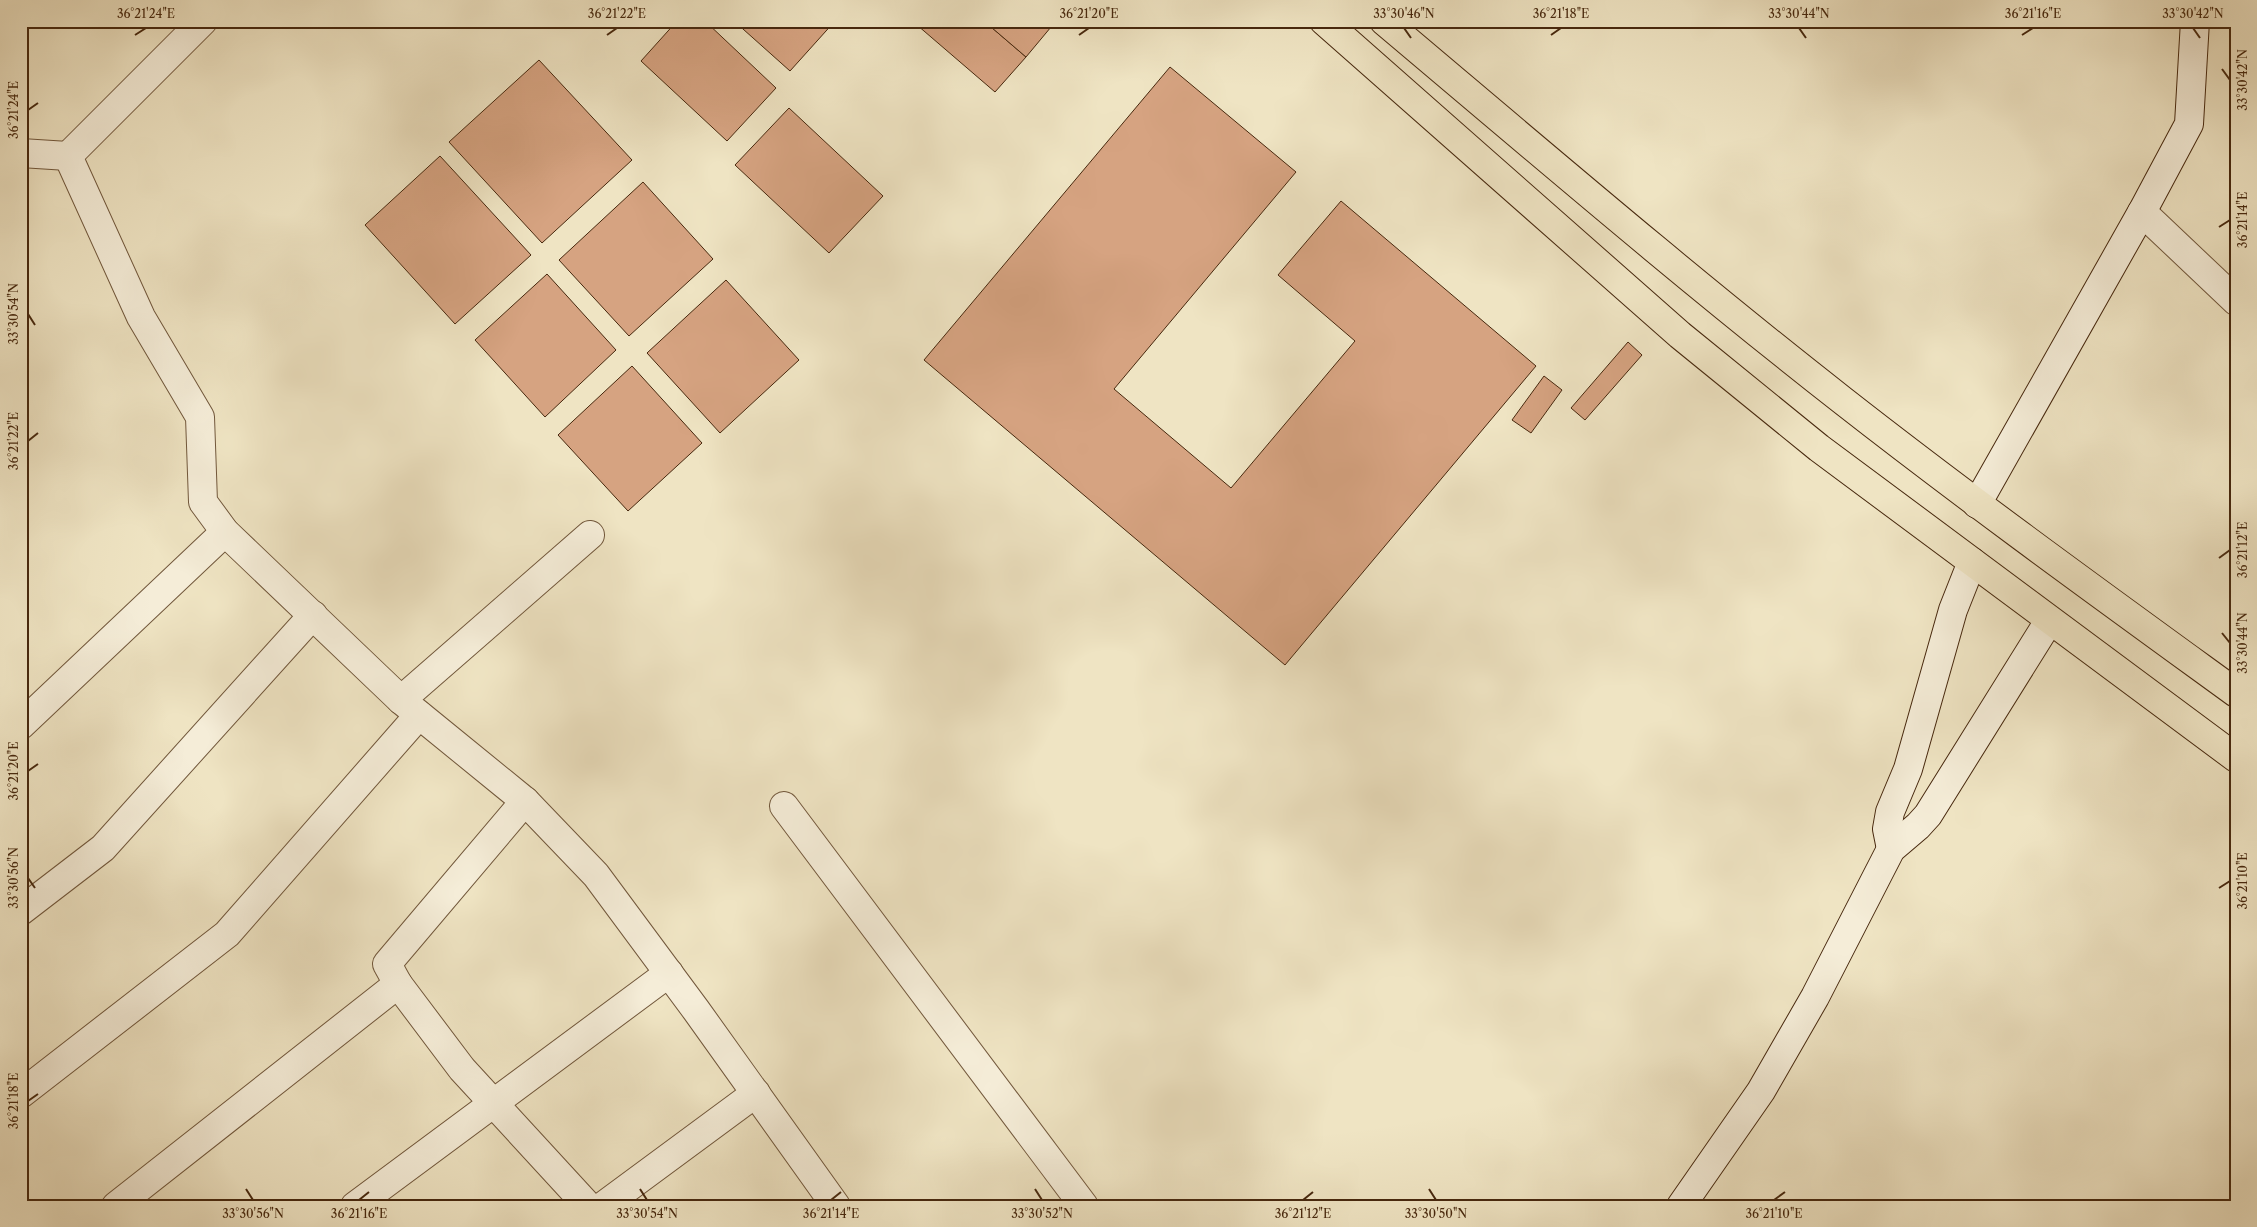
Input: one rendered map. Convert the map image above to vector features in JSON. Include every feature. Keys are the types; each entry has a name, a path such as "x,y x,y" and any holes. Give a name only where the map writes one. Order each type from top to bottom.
{"main road":[{"path":"1324,21 1680,335 1819,448 2236,758"},
{"path":"1384,21 1711,295 1843,401 1977,504 2236,693"},
{"path":"1434,120 1463,87"}],"street":[{"path":"21,153 68,156 203,21"},
{"path":"1977,504 2142,212 2189,124 2195,21"},
{"path":"68,156 141,317 200,417 203,502 225,532 410,707 525,801 596,875 669,973 836,1206"},
{"path":"2142,212 2236,301"},
{"path":"21,725 225,532"},
{"path":"21,1094 227,934 410,707 590,535"},
{"path":"1891,849 1887,829 1890,812 1911,762 1953,610 1972,562"},
{"path":"21,910 103,848 313,615"},
{"path":"1681,1206 1761,1090 1815,997 1891,849 1918,826 1928,814 2050,621"},
{"path":"525,801 387,964 398,984 462,1069 492,1104 588,1206"},
{"path":"784,806 1084,1206"},
{"path":"355,1206 669,973"},
{"path":"116,1206 398,984"},
{"path":"603,1206 756,1093"}],"building":[{"path":"677,21 705,21 776,88 727,141 641,61"},
{"path":"734,21 835,21 790,71"},
{"path":"920,21 984,21 1026,57 995,92 917,25"},
{"path":"984,21 1056,21 1026,57"},
{"path":"539,60 632,160 542,243 449,142"},
{"path":"1170,67 1296,172 1114,389 1231,488 1355,341 1278,275 1341,201 1536,366 1285,665 924,360"},
{"path":"789,108 883,196 829,253 735,165"},
{"path":"440,156 531,255 455,324 365,225"},
{"path":"643,182 713,259 629,336 559,260"},
{"path":"547,274 616,350 545,417 475,340"},
{"path":"726,280 799,360 720,433 647,353"},
{"path":"1628,342 1642,355 1585,420 1571,408"},
{"path":"632,366 702,443 628,511 558,435"},
{"path":"1544,376 1562,390 1531,433 1512,420"}]}
